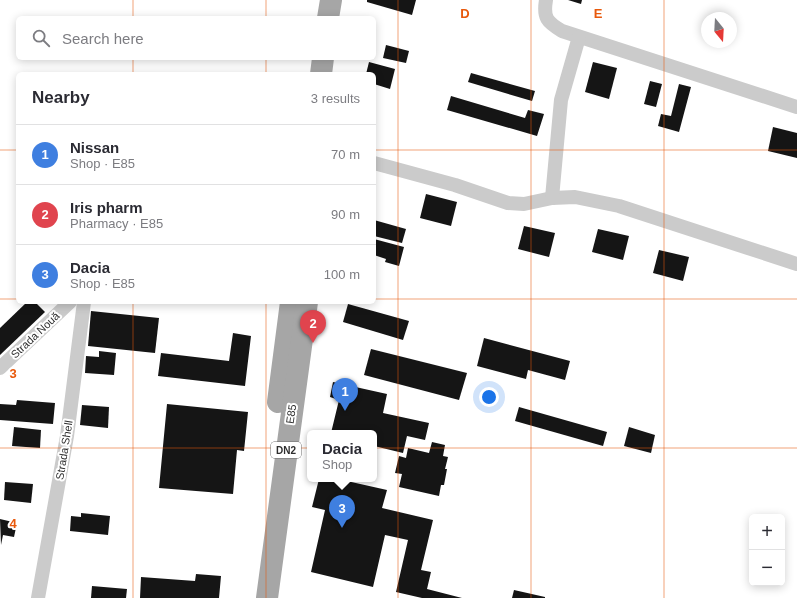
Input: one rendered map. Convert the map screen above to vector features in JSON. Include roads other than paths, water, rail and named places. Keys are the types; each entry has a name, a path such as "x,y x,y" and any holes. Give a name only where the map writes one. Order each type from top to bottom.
{"main road":[{"path":"328,16 331,0"},
{"path":"343,16 346,0"},
{"path":"321,72 323,60"},
{"path":"336,72 338,60"},
{"name":"E85","path":"252,598 291,304"},
{"name":"E85","path":"267,598 307,304"}],"street":[{"path":"546,0 544,9 546,18 551,25 562,31 797,107"},
{"path":"552,198 561,100 579,37"},
{"path":"376,164 455,185 508,202 524,204 552,198 575,197 619,206 797,264"},
{"name":"Strada Nouă","path":"0,368 68,304"},
{"name":"Strada Shell","path":"38,598 67,436 84,304"}],"place":[{"name":"Iris pharm","path":"313,343"},
{"name":"Nissan","path":"345,411"},
{"name":"Dacia","path":"342,528"}]}
